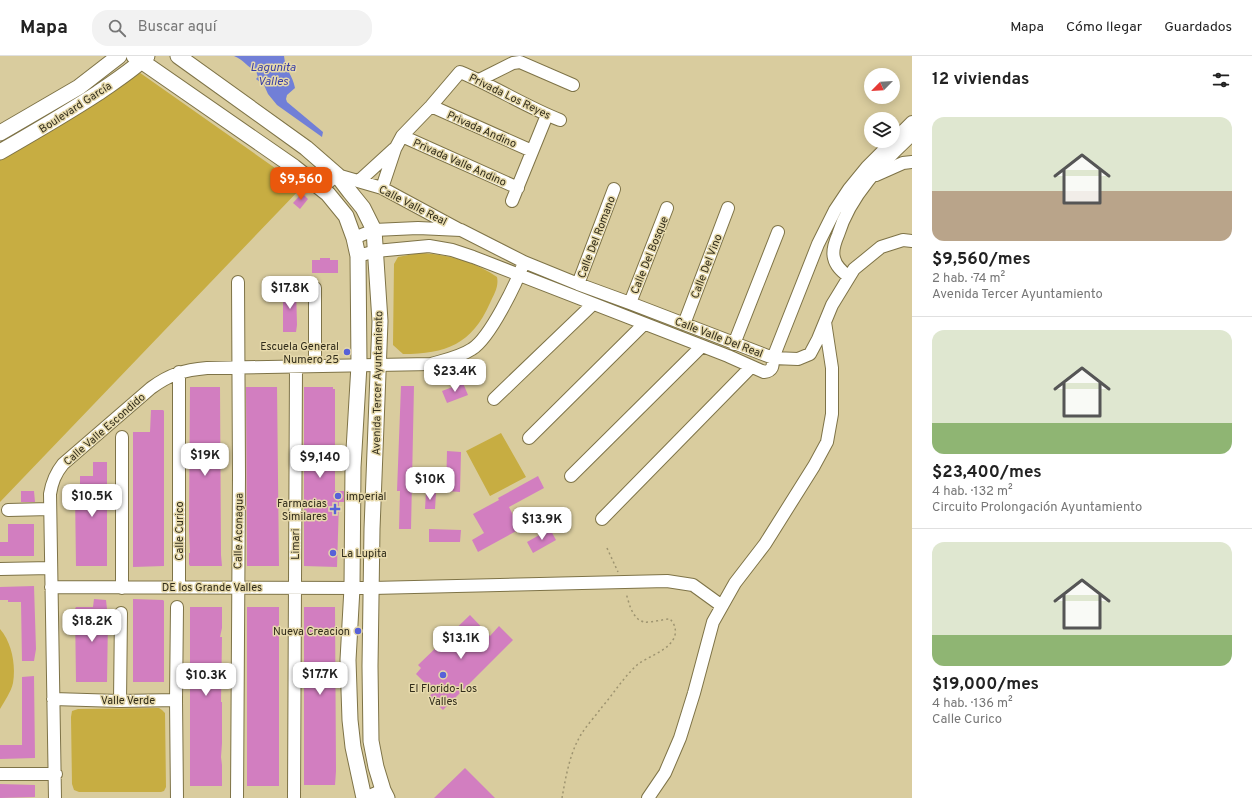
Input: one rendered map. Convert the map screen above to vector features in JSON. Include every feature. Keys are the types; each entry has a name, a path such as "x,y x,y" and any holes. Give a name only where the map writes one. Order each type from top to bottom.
{"main road":[{"name":"Boulevard García","path":"0,133 79,86 119,56"},
{"name":"Avenida Tercer Ayuntamiento","path":"178,56 306,148 337,175 363,208 374,230 380,321 372,529 370,666 372,741 376,767 385,794"},
{"name":"Boulevard García","path":"0,152 78,106 141,58"},
{"name":"Avenida Tercer Ayuntamiento","path":"141,58 321,188 328,194 346,216 354,238 358,256 358,365 353,467 352,588 348,660 352,747 364,798"}],"street":[{"path":"479,80 513,63 520,62 573,84"},
{"name":"Privada Los Reyes","path":"460,72 560,120"},
{"name":"Privada Valle Andino","path":"382,188 395,149 402,136 431,106 460,72"},
{"name":"Privada Andino","path":"431,106 532,151"},
{"name":"Privada Valle Andino","path":"512,202 547,115"},
{"path":"912,122 867,167 849,189 835,210 818,244 773,358 798,359 810,354 832,305 854,269 881,247 903,240 912,241"},
{"path":"849,277 838,268 834,258 834,245 842,222 860,192 912,135"},
{"name":"Privada Valle Andino","path":"402,136 518,188"},
{"name":"Privada Valle Andino","path":"359,181 395,149"},
{"path":"873,176 903,163 912,162"},
{"name":"Calle Valle Real","path":"337,175 382,188 461,230"},
{"path":"321,188 337,175"},
{"name":"Calle Del Romano","path":"578,284 614,190"},
{"name":"Calle Del Bosque","path":"630,303 668,208"},
{"name":"Calle Del Vino","path":"684,324 728,208"},
{"name":"Calle Valle Del Real","path":"354,238 374,230 418,228 461,230 524,262 773,358 773,366 772,369 764,372 702,346 452,250 429,246 376,251 358,256"},
{"path":"734,344 778,232"},
{"name":"Calle Valle Escondido","path":"55,798 56,774 53,699 50,509 52,482 63,464 151,388 179,372 207,368 238,367 431,364 454,358 474,349 488,332 520,275 524,262"},
{"name":"Calle Aconagua","path":"237,798 237,587 239,476 238,282"},
{"path":"315,288 315,366"},
{"path":"494,399 593,304"},
{"path":"648,798 665,773 680,738 713,622 735,583 765,544 814,466 827,442 832,414 832,368 825,322"},
{"path":"529,438 644,324"},
{"path":"571,476 702,346"},
{"path":"602,519 751,366"},
{"name":"Limari","path":"294,798 296,367"},
{"name":"Calle Curico","path":"179,372 179,587"},
{"path":"122,437 122,588"},
{"path":"8,510 50,509"},
{"path":"0,569 51,568"},
{"name":"DE los Grande Valles","path":"52,588 372,588 569,584 667,580 693,585 722,606"},
{"path":"177,607 177,798"},
{"path":"120,701 122,613"},
{"name":"Valle Verde","path":"53,699 120,701 176,700"},
{"path":"0,774 56,774"},
{"path":"364,798 385,794"}],"path":[{"path":"562,798 577,742 585,730 625,676 640,663 665,648 674,638 675,624 670,619 645,622 636,618 630,607 622,581 607,548"}],"shaded area":[{"path":"136,70 302,187 0,502 0,155"},
{"path":"419,253 460,259 479,267 497,277 497,287 483,317 466,337 445,349 432,352 403,354 393,345 394,264 398,257"},
{"path":"501,433 526,477 490,496 466,451"},
{"path":"0,629 10,647 14,676 12,686 0,709"},
{"path":"159,708 165,713 166,787 164,791 79,792 74,790 72,784 72,711 78,709"}],"water":[{"name":"Lagunita Valles","path":"234,56 284,56 295,88 287,95 287,102 323,132 322,137 277,105 268,94 264,85 256,79 258,77 256,71"}],"building":[{"path":"302,193 308,199 300,209 293,203"},
{"path":"320,258 338,260 338,273 312,273 312,260 320,260"},
{"path":"283,287 296,287 296,332 283,332"},
{"path":"463,383 468,395 447,403 442,391"},
{"path":"401,386 414,386 411,529 399,529 400,491 397,491"},
{"path":"190,387 220,387 222,566 190,566 189,564"},
{"path":"246,387 277,387 279,566 247,566"},
{"path":"304,387 333,387 333,389 335,389 335,491 344,491 344,502 339,502 337,567 304,566"},
{"path":"151,410 164,411 164,566 133,567 133,432 150,432"},
{"path":"447,451 461,452 460,492 446,491"},
{"path":"93,462 107,462 107,566 76,566 75,492 80,492 80,476 93,476"},
{"path":"538,476 544,488 509,507 520,529 478,552 472,540 484,533 473,514"},
{"path":"21,491 34,491 35,502 21,502"},
{"path":"426,492 436,493 435,509 425,509"},
{"path":"8,524 34,524 34,556 0,556 0,542 8,542"},
{"path":"429,529 461,530 460,542 429,542"},
{"path":"550,529 556,540 533,553 527,542"},
{"path":"34,586 36,649 34,661 22,661 21,602 8,602 8,600 0,600 0,587"},
{"path":"94,599 106,600 108,618 107,682 76,682 75,609 76,607 93,607"},
{"path":"133,599 164,601 164,682 133,682"},
{"path":"190,607 222,607 222,628 220,637 222,637 222,786 190,786"},
{"path":"247,607 279,607 279,786 247,786"},
{"path":"304,607 335,607 335,785 304,785"},
{"path":"470,615 490,636 499,626 513,640 443,710 429,696 434,692 416,674 421,668 418,665"},
{"path":"34,676 35,758 0,759 0,745 22,745 22,677"},
{"path":"465,768 495,798 434,798"},
{"path":"0,784 35,785 35,797 0,798"}],"place":[{"name":"Escuela General Numero 25","path":"347,352"},
{"name":"imperial","path":"338,496"},
{"name":"Farmacias Similares","path":"335,509"},
{"name":"La Lupita","path":"333,553"},
{"name":"Nueva Creacion","path":"358,631"},
{"name":"El Florido-Los Valles","path":"443,675"}]}
